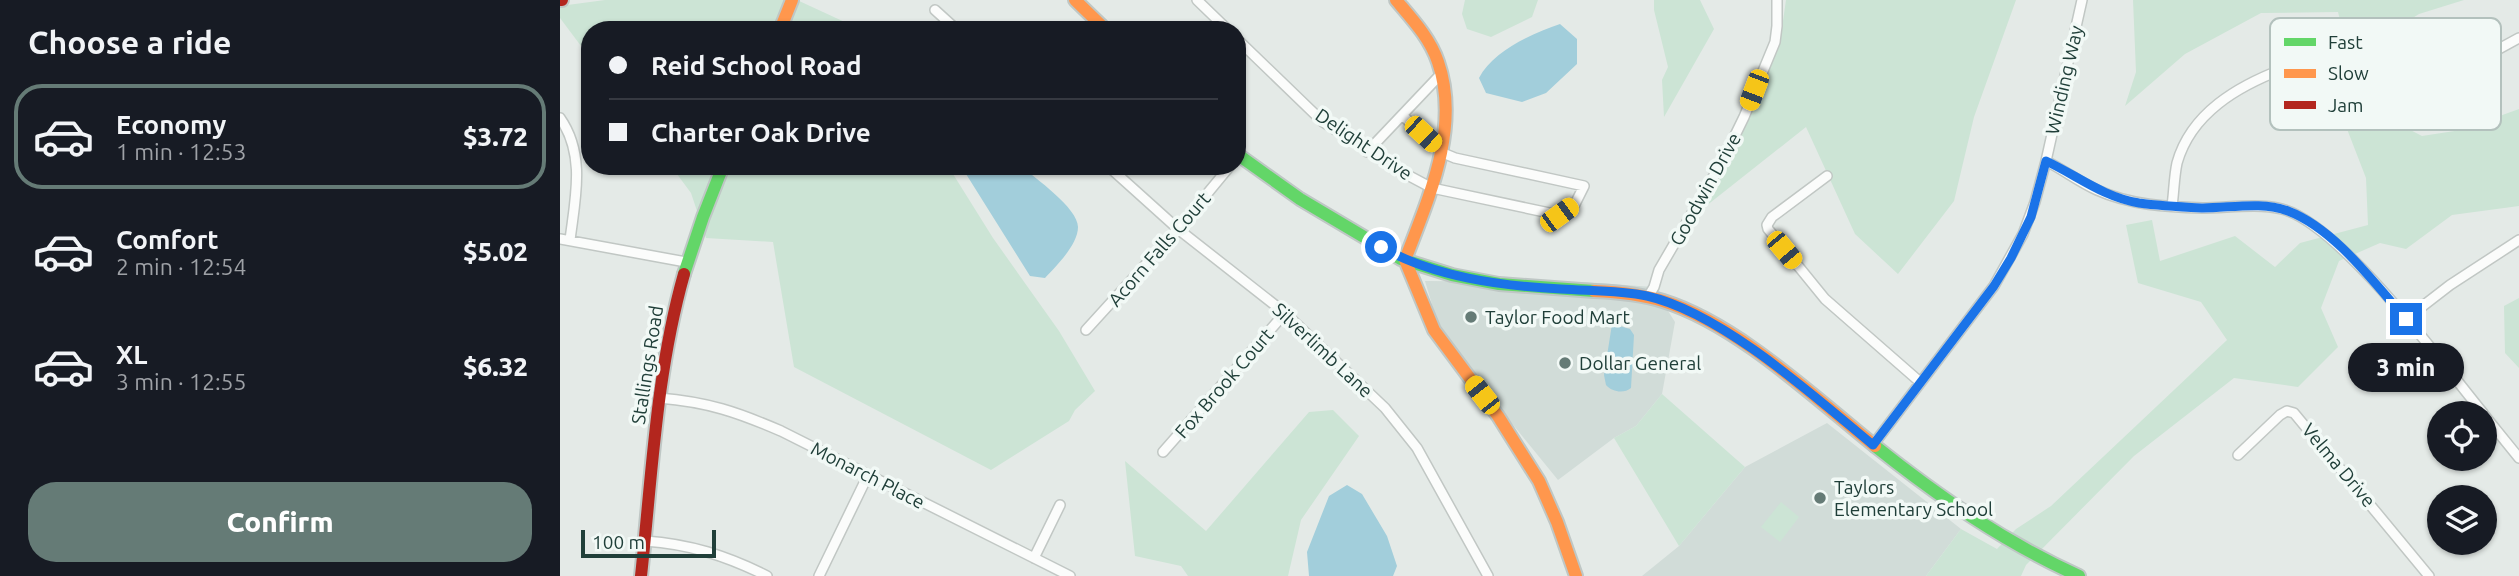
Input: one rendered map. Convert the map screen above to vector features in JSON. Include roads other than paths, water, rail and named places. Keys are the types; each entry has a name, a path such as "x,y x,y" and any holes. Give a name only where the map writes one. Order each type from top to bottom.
{"street":[{"path":"784,21 792,0"},
{"path":"1197,0 1219,21"},
{"path":"1396,0 1413,15 1430,46 1441,74 1447,107 1443,153 1405,260 1434,330 1498,416 1539,481 1576,576"},
{"name":"Goodwin Drive","path":"1648,296 1659,270 1723,160 1744,117 1775,42 1777,0"},
{"name":"Winding Way","path":"1873,445 1994,286 2031,217 2082,0"},
{"path":"1082,3 1098,21"},
{"path":"935,10 947,21"},
{"path":"2501,48 2519,38"},
{"name":"Delight Drive","path":"1246,48 1323,122 1367,152 1432,188 1559,215 1575,204 1584,186 1455,158 1443,153"},
{"path":"1367,152 1441,74"},
{"path":"2172,206 2177,164 2184,145 2197,126 2215,105 2232,92 2270,75"},
{"path":"1402,115 1443,153"},
{"path":"560,118 572,139 577,168 565,239 686,262"},
{"path":"2046,161 2086,185 2137,202 2172,206 2268,207 2295,214 2322,232 2351,257 2473,401"},
{"path":"1246,162 1301,200 1405,260 1501,284 1648,296 1680,307 1728,334 1780,370 1946,502 1983,527 2017,547 2079,576"},
{"name":"Stallings Road","path":"641,576 659,398 668,339 686,262 720,175"},
{"name":"Silverlimb Lane","path":"1118,175 1178,229 1285,313 1385,408 1417,448 1488,576"},
{"name":"Acorn Falls Court","path":"1086,330 1178,229 1223,175"},
{"path":"1827,176 1772,217 1768,229 1825,299 1920,382"},
{"path":"2406,319 2450,285 2519,240"},
{"name":"Fox Brook Court","path":"1163,452 1285,313"},
{"name":"Monarch Place","path":"659,398 691,401 739,413 1070,576"},
{"name":"Velma Drive","path":"2238,455 2280,415 2287,411 2294,413 2428,576"},
{"path":"2497,430 2519,458"},
{"path":"819,576 868,475"},
{"path":"1034,558 1060,505"},
{"path":"645,541 723,555 767,576"}],"water":[{"path":"1560,24 1577,39 1577,64 1546,93 1522,102 1486,93 1479,78 1494,59 1526,38"},
{"path":"967,175 1032,175 1071,211 1078,227 1066,255 1045,278 1030,276"},
{"path":"1612,324 1630,329 1634,335 1631,388 1625,391 1611,389 1606,385 1604,375"},
{"path":"1347,485 1362,494 1387,536 1397,566 1393,576 1309,576 1307,552 1329,496"}],"place":[{"name":"Taylor Food Mart","path":"1471,317"},
{"name":"Dollar General","path":"1565,363"},
{"name":"Taylors Elementary School","path":"1820,498"}]}
